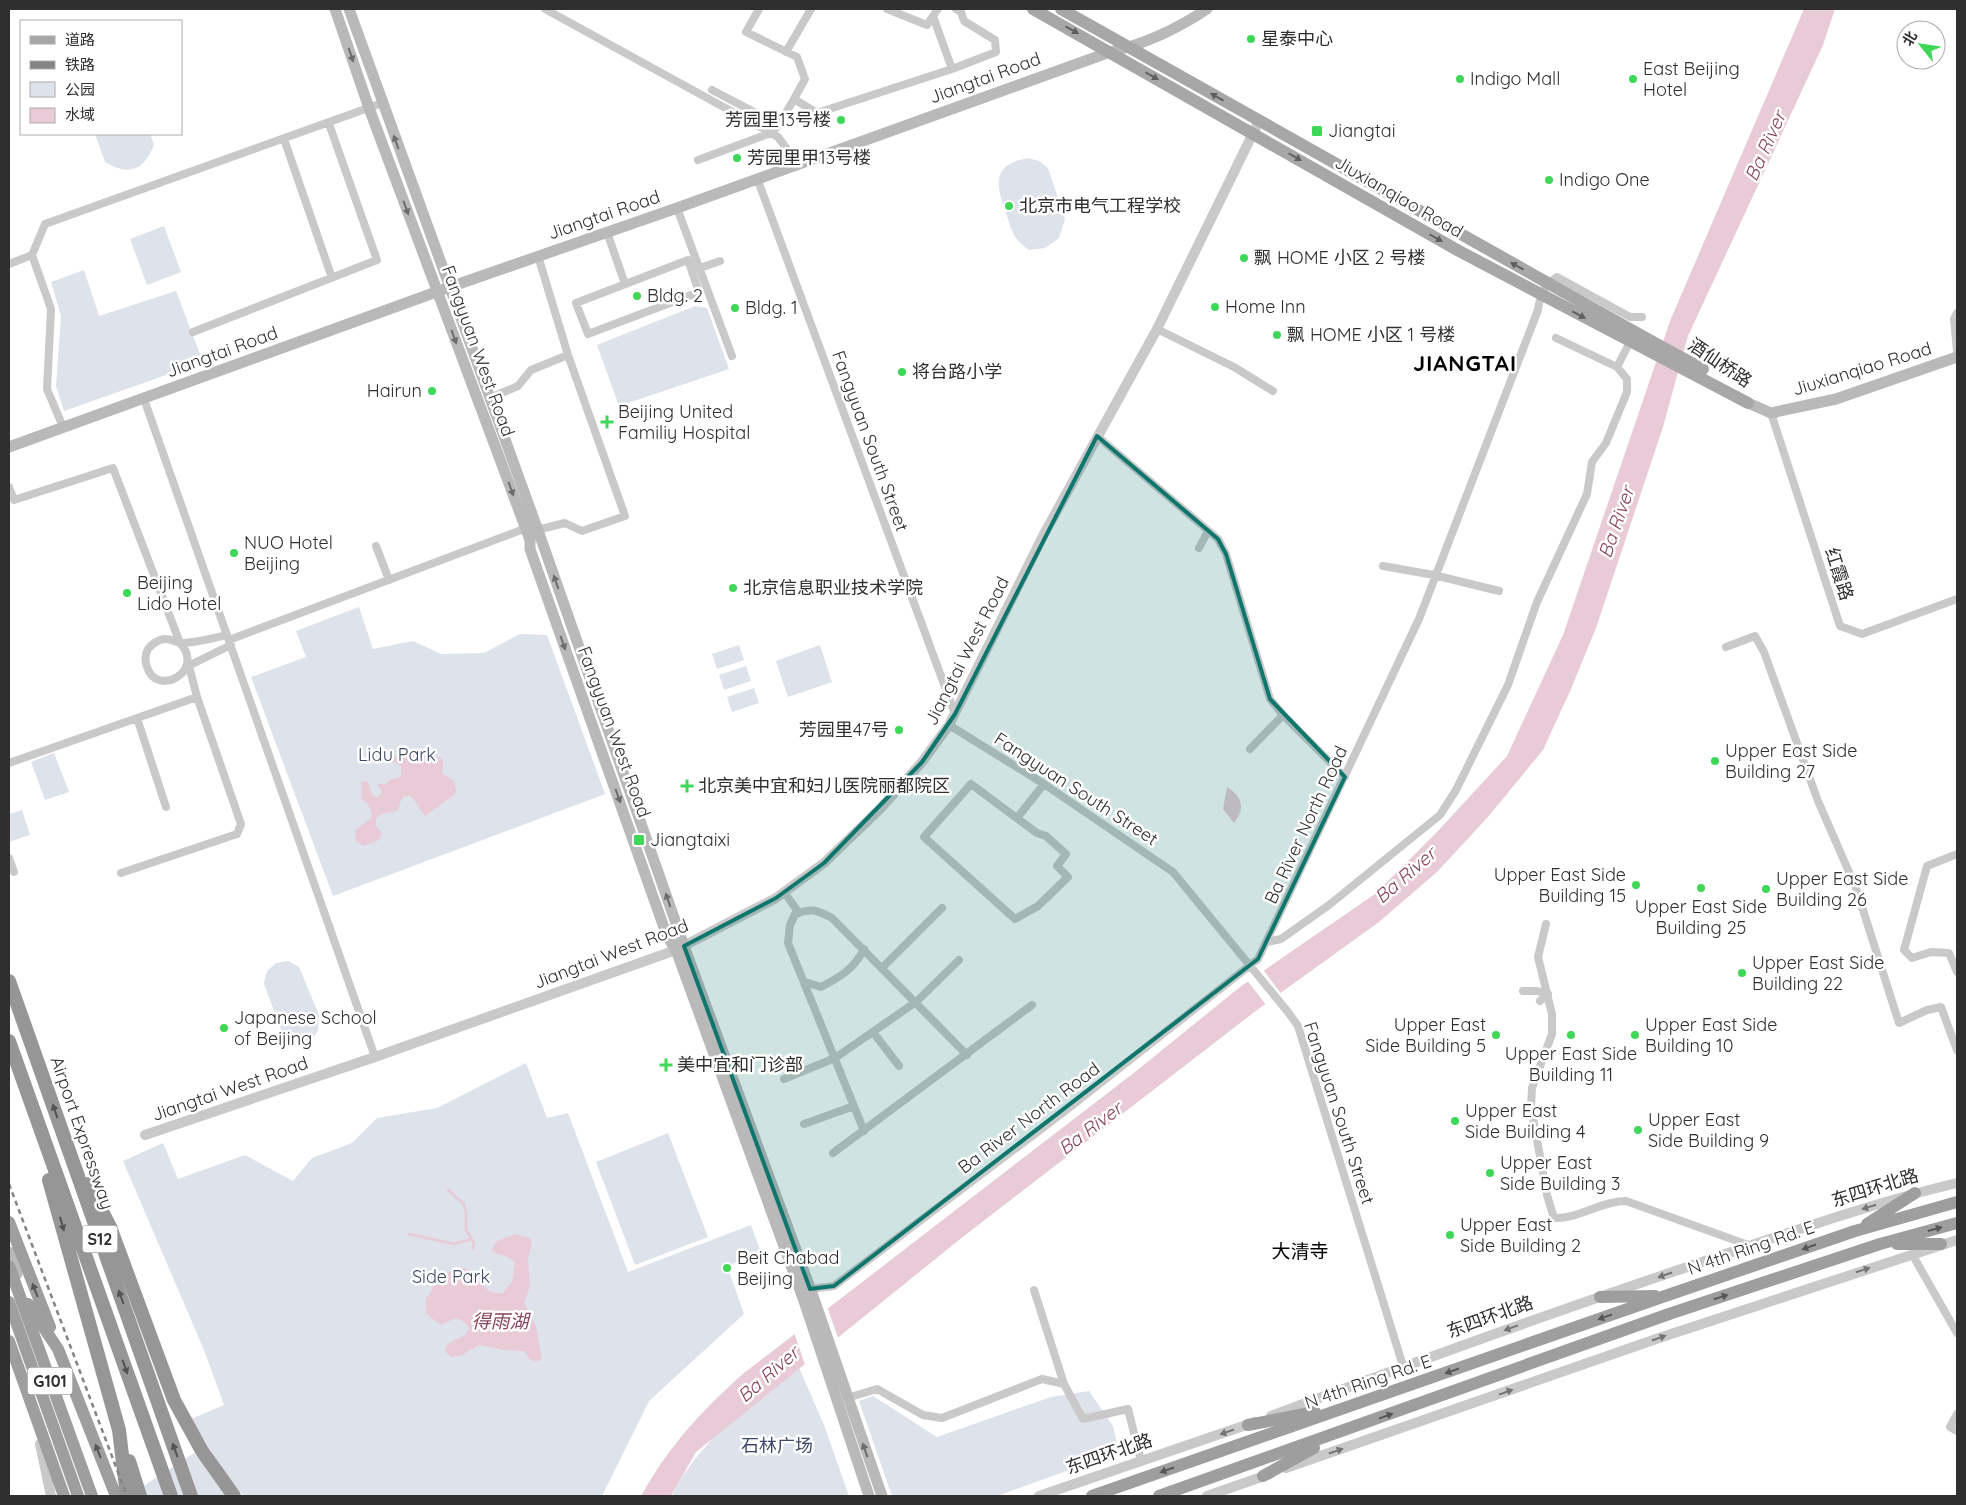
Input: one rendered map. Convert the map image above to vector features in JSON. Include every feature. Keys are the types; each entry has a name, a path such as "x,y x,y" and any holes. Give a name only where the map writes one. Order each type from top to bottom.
{"highway":[{"name":"Airport Expressway","path":"9,981 191,1496"},
{"path":"9,1042 78,1278 119,1430 140,1496"},
{"name":"S12","path":"9,1042 171,1496"},
{"path":"63,1136 110,1228 178,1407 202,1451 234,1496"},
{"path":"1855,1231 1916,1193"},
{"name":"东四环北路","path":"1855,1231 1957,1202"},
{"path":"9,1222 116,1496"},
{"path":"1880,1244 1957,1223"},
{"name":"N 4th Ring Rd. E","path":"1092,1496 1855,1231"},
{"path":"1880,1244 1941,1244"},
{"name":"N 4th Ring Rd. E","path":"1159,1496 1669,1314 1880,1244"},
{"name":"G101","path":"9,1266 92,1496"},
{"path":"1600,1296 1664,1296"},
{"name":"G101","path":"9,1302 78,1496"},
{"path":"28,1304 58,1349"},
{"path":"9,1341 64,1496"},
{"path":"1248,1425 1357,1404"},
{"path":"119,1430 127,1496"},
{"path":"1263,1476 1348,1430"}],"main road":[{"name":"Fangyuan West Road","path":"335,9 369,108 437,291 533,528"},
{"name":"Fangyuan West Road","path":"349,9 490,398 533,528 530,548 648,881 668,936 680,948 809,1295 869,1496"},
{"name":"Jiuxianqiao Road","path":"1034,9 1458,251 1630,342 1649,345"},
{"name":"Jiuxianqiao Road","path":"1061,9 1548,283 1649,345"},
{"name":"Jiangtai Road","path":"9,447 450,286 677,208 1110,52 1128,48 1163,34 1207,9"},
{"name":"酒仙桥路","path":"1649,345 1701,373 1748,403"},
{"name":"Jiuxianqiao Road","path":"1771,413 1836,399 1957,357"},
{"path":"1748,403 1771,413"},
{"name":"G101","path":"9,1252 98,1496"},
{"name":"G101","path":"9,1311 74,1496"},
{"name":"Fangyuan West Road","path":"829,1361 847,1398 882,1496"}],"street":[{"path":"545,9 778,137 798,164"},
{"path":"698,160 770,133 778,125 805,79 797,57 746,32 759,9"},
{"path":"786,52 811,9"},
{"path":"887,9 927,25 936,12"},
{"path":"794,99 818,112 952,69 996,52 995,40 964,21 961,12 956,9"},
{"path":"936,12 952,69"},
{"path":"712,90 778,125"},
{"path":"63,427 47,389 51,309 32,256 45,224 329,124 382,103"},
{"name":"Jiangtai West Road","path":"145,1135 375,1057 680,948 784,892 824,862 881,808 922,762 949,725 1044,534 1157,329 1259,121"},
{"path":"193,332 377,260 329,124"},
{"path":"284,139 332,278"},
{"name":"Fangyuan South Street","path":"756,178 955,714"},
{"path":"677,208 732,356"},
{"path":"607,232 625,284"},
{"path":"9,264 32,256"},
{"path":"229,640 180,643 166,638 154,642 146,653 145,661 148,671 161,680 168,681 179,677 187,666 229,640 533,528 565,522 582,531 625,516 568,355 538,256"},
{"path":"688,260 699,292 588,334 576,303 625,284 688,260"},
{"path":"700,268 720,261"},
{"path":"1548,283 1557,278 1630,317 1642,317"},
{"name":"Ba River North Road","path":"809,1295 834,1286 1254,968 1419,619 1434,575 1538,310 1541,294 1548,283"},
{"path":"1957,312 1954,319 1957,351"},
{"path":"1157,329 1234,367 1273,391"},
{"path":"1267,942 1282,939 1329,905 1440,815 1456,790 1508,684 1536,602 1587,494 1592,462 1606,443 1627,392 1627,379 1617,367 1556,338"},
{"path":"1617,367 1630,342"},
{"path":"490,398 518,386 531,370 568,355"},
{"path":"144,399 375,1057"},
{"name":"红霞路","path":"1771,413 1840,626 1862,634 1957,600"},
{"path":"1097,436 1218,539 1226,554 1270,699 1282,715 1345,777"},
{"path":"9,486 14,500 113,468 180,643 187,654 187,666 241,824 237,834 121,873"},
{"path":"1199,548 1208,531"},
{"path":"376,546 389,580"},
{"path":"1384,566 1434,575 1499,591"},
{"path":"1726,647 1755,636 1764,652 1818,801 1856,888 1899,1023 1926,1010 1941,1007 1957,1050"},
{"path":"9,764 197,697"},
{"path":"1250,749 1282,715"},
{"path":"137,718 166,807"},
{"name":"Fangyuan South Street","path":"949,725 1044,784 1173,872 1254,968 1298,1026 1403,1366"},
{"path":"970,784 1017,818 1037,833 1046,836 1066,854 1057,866 1068,876 1038,906 1015,919 924,837 970,784"},
{"path":"1017,818 1044,784"},
{"path":"1957,854 1927,866 1904,950 1912,958 1931,952 1949,954 1957,972"},
{"path":"9,858 14,872"},
{"path":"784,892 799,913"},
{"path":"882,968 942,908"},
{"path":"864,1130 788,943 790,925 795,914 807,909 832,918 967,1055"},
{"path":"1546,924 1538,957 1552,1014 1552,1034 1532,1088 1531,1107 1547,1195 1554,1218 1566,1217 1612,1202 1626,1201 1751,1246"},
{"path":"805,982 821,986 844,975 858,960 864,949"},
{"path":"784,1079 835,1058 916,1002 959,960"},
{"path":"1540,985 1548,994"},
{"path":"1523,991 1537,991 1548,994"},
{"path":"1540,1001 1548,994"},
{"path":"834,1153 1032,1005"},
{"path":"873,1032 899,1066"},
{"path":"804,1124 854,1106"},
{"name":"东四环北路","path":"1039,1496 1248,1425 1403,1366 1600,1296 1916,1193 1957,1183"},
{"path":"1207,1496 1659,1338 1957,1240"},
{"path":"1912,1254 1957,1334"},
{"path":"1034,1290 1064,1384 1083,1419 1128,1409 1141,1461"},
{"path":"9,1348 42,1452 51,1496"},
{"path":"847,1398 876,1389 923,1415 942,1418 1042,1379 1064,1384"},
{"path":"1957,1414 1950,1427 1957,1431"}],"highlighted area":[{"path":"1097,436 1218,539 1226,554 1270,699 1345,777 1258,959 834,1286 810,1289 684,946 776,898 824,863 922,762 955,714"}],"green space":[{"path":"95,135 150,135 154,145 150,154 146,161 135,168 121,169 105,162"},
{"path":"1028,158 1039,161 1048,168 1065,219 1059,238 1045,248 1029,250 1013,233 999,191 1000,176 1003,170 1008,165"},
{"path":"164,226 181,272 147,285 130,239"},
{"path":"84,270 99,316 176,291 203,362 64,411 56,386 61,316 51,282"},
{"path":"695,306 707,308 729,369 619,406 597,345"},
{"name":"Lidu Park","path":"359,607 373,649 413,641 441,654 484,653 520,634 547,635 605,794 333,896 251,677 306,657 296,631"},
{"path":"739,645 744,660 717,669 712,654"},
{"path":"820,645 832,682 788,697 776,661"},
{"path":"746,666 751,681 724,690 719,675"},
{"path":"754,688 759,703 732,712 727,697"},
{"path":"54,753 69,792 45,800 31,762"},
{"path":"22,810 30,835 9,842 9,814"},
{"path":"288,961 299,967 319,1015 318,1031 312,1039 302,1043 292,1040 282,1032 264,984 267,971 276,963"},
{"name":"Side Park","path":"526,1063 547,1118 568,1113 628,1272 751,1225 761,1253 727,1266 744,1314 649,1401 602,1496 245,1496 233,1486 191,1419 224,1405 204,1350 123,1161 163,1143 178,1179 245,1155 293,1181 312,1158 352,1143 377,1118 437,1108"},
{"path":"668,1133 708,1237 635,1265 596,1162"},
{"name":"石林广场","path":"797,1363 824,1425 849,1496 672,1496 683,1476 711,1440"},
{"path":"1089,1391 1113,1426 1119,1452 997,1496 892,1496 859,1401 873,1396 937,1437 1051,1397"},
{"path":"194,1453 232,1496 128,1496"}],"water":[{"name":"Ba River","path":"1804,9 1835,9 1823,45 1688,336 1663,427 1596,628 1543,750 1487,818 1437,872 1379,922 1257,1010 964,1236 696,1452 671,1496 641,1496 663,1461 687,1430 744,1373 1135,1072 1240,987 1375,894 1437,832 1507,756 1563,635 1670,321"},
{"path":"432,750 433,754 443,760 442,773 454,781 456,791 454,795 425,816 411,796 405,796 401,800 398,810 382,814 376,819 376,826 382,834 379,840 364,846 356,842 355,831 370,819 372,814 369,805 361,798 362,781 368,782 373,796 378,797 382,792 377,784 386,784 390,780 401,777 401,766 390,760 390,756 406,754 410,757 413,754"},
{"path":"1227,787 1236,794 1241,803 1240,813 1234,823 1223,809"},
{"name":"得雨湖","path":"515,1234 530,1238 532,1242 528,1259 530,1287 524,1303 536,1326 542,1359 537,1362 530,1359 524,1351 504,1350 479,1345 460,1356 451,1357 445,1351 446,1347 450,1342 466,1334 469,1329 464,1322 455,1318 441,1325 426,1314 426,1298 430,1294 437,1277 460,1268 467,1269 473,1273 487,1289 494,1293 503,1293 512,1282 515,1263 510,1258 493,1252 492,1249 497,1241"}],"pier":[{"path":"1262,968 1282,995 1267,1006 1246,979"},
{"path":"827,1306 839,1341 806,1368 794,1332"}],"waterway":[{"path":"448,1190 463,1203 466,1212 466,1230 474,1243 473,1249"},
{"path":"409,1234 454,1244 471,1239"}],"railway":[{"path":"9,1184 127,1496"}],"place":[{"name":"星泰中心","path":"1251,39"},
{"name":"Indigo Mall","path":"1460,79"},
{"name":"East Beijing Hotel","path":"1633,79"},
{"name":"芳园里13号楼","path":"841,120"},
{"name":"Jiangtai","path":"1317,131"},
{"name":"芳园里甲13号楼","path":"737,158"},
{"name":"Indigo One","path":"1549,180"},
{"name":"北京市电气工程学校","path":"1009,206"},
{"name":"飘 HOME 小区 2 号楼","path":"1244,258"},
{"name":"Bldg. 2","path":"637,296"},
{"name":"Home Inn","path":"1215,307"},
{"name":"Bldg. 1","path":"735,308"},
{"name":"飘 HOME 小区 1 号楼","path":"1277,335"},
{"name":"将台路小学","path":"902,372"},
{"name":"Hairun","path":"432,391"},
{"name":"Beijing United Familiy Hospital","path":"607,422"},
{"name":"NUO Hotel Beijing","path":"234,553"},
{"name":"北京信息职业技术学院","path":"733,588"},
{"name":"Beijing Lido Hotel","path":"127,593"},
{"name":"芳园里47号","path":"899,730"},
{"name":"Upper East Side Building 27","path":"1715,761"},
{"name":"北京美中宜和妇儿医院丽都院区","path":"687,786"},
{"name":"Jiangtaixi","path":"639,840"},
{"name":"Upper East Side Building 15","path":"1636,885"},
{"name":"Upper East Side Building 25","path":"1701,888"},
{"name":"Upper East Side Building 26","path":"1766,889"},
{"name":"Upper East Side Building 22","path":"1742,973"},
{"name":"Japanese School of Beijing","path":"224,1028"},
{"name":"Upper East Side Building 5","path":"1496,1035"},
{"name":"Upper East Side Building 11","path":"1571,1035"},
{"name":"Upper East Side Building 10","path":"1635,1035"},
{"name":"美中宜和门诊部","path":"666,1065"},
{"name":"Upper East Side Building 4","path":"1455,1121"},
{"name":"Upper East Side Building 9","path":"1638,1130"},
{"name":"Upper East Side Building 3","path":"1490,1173"},
{"name":"Upper East Side Building 2","path":"1450,1235"},
{"name":"Beit Chabad Beijing","path":"727,1268"}],"district":[{"name":"JIANGTAI","path":"1465,363"},
{"name":"大清寺","path":"1300,1251"}]}
